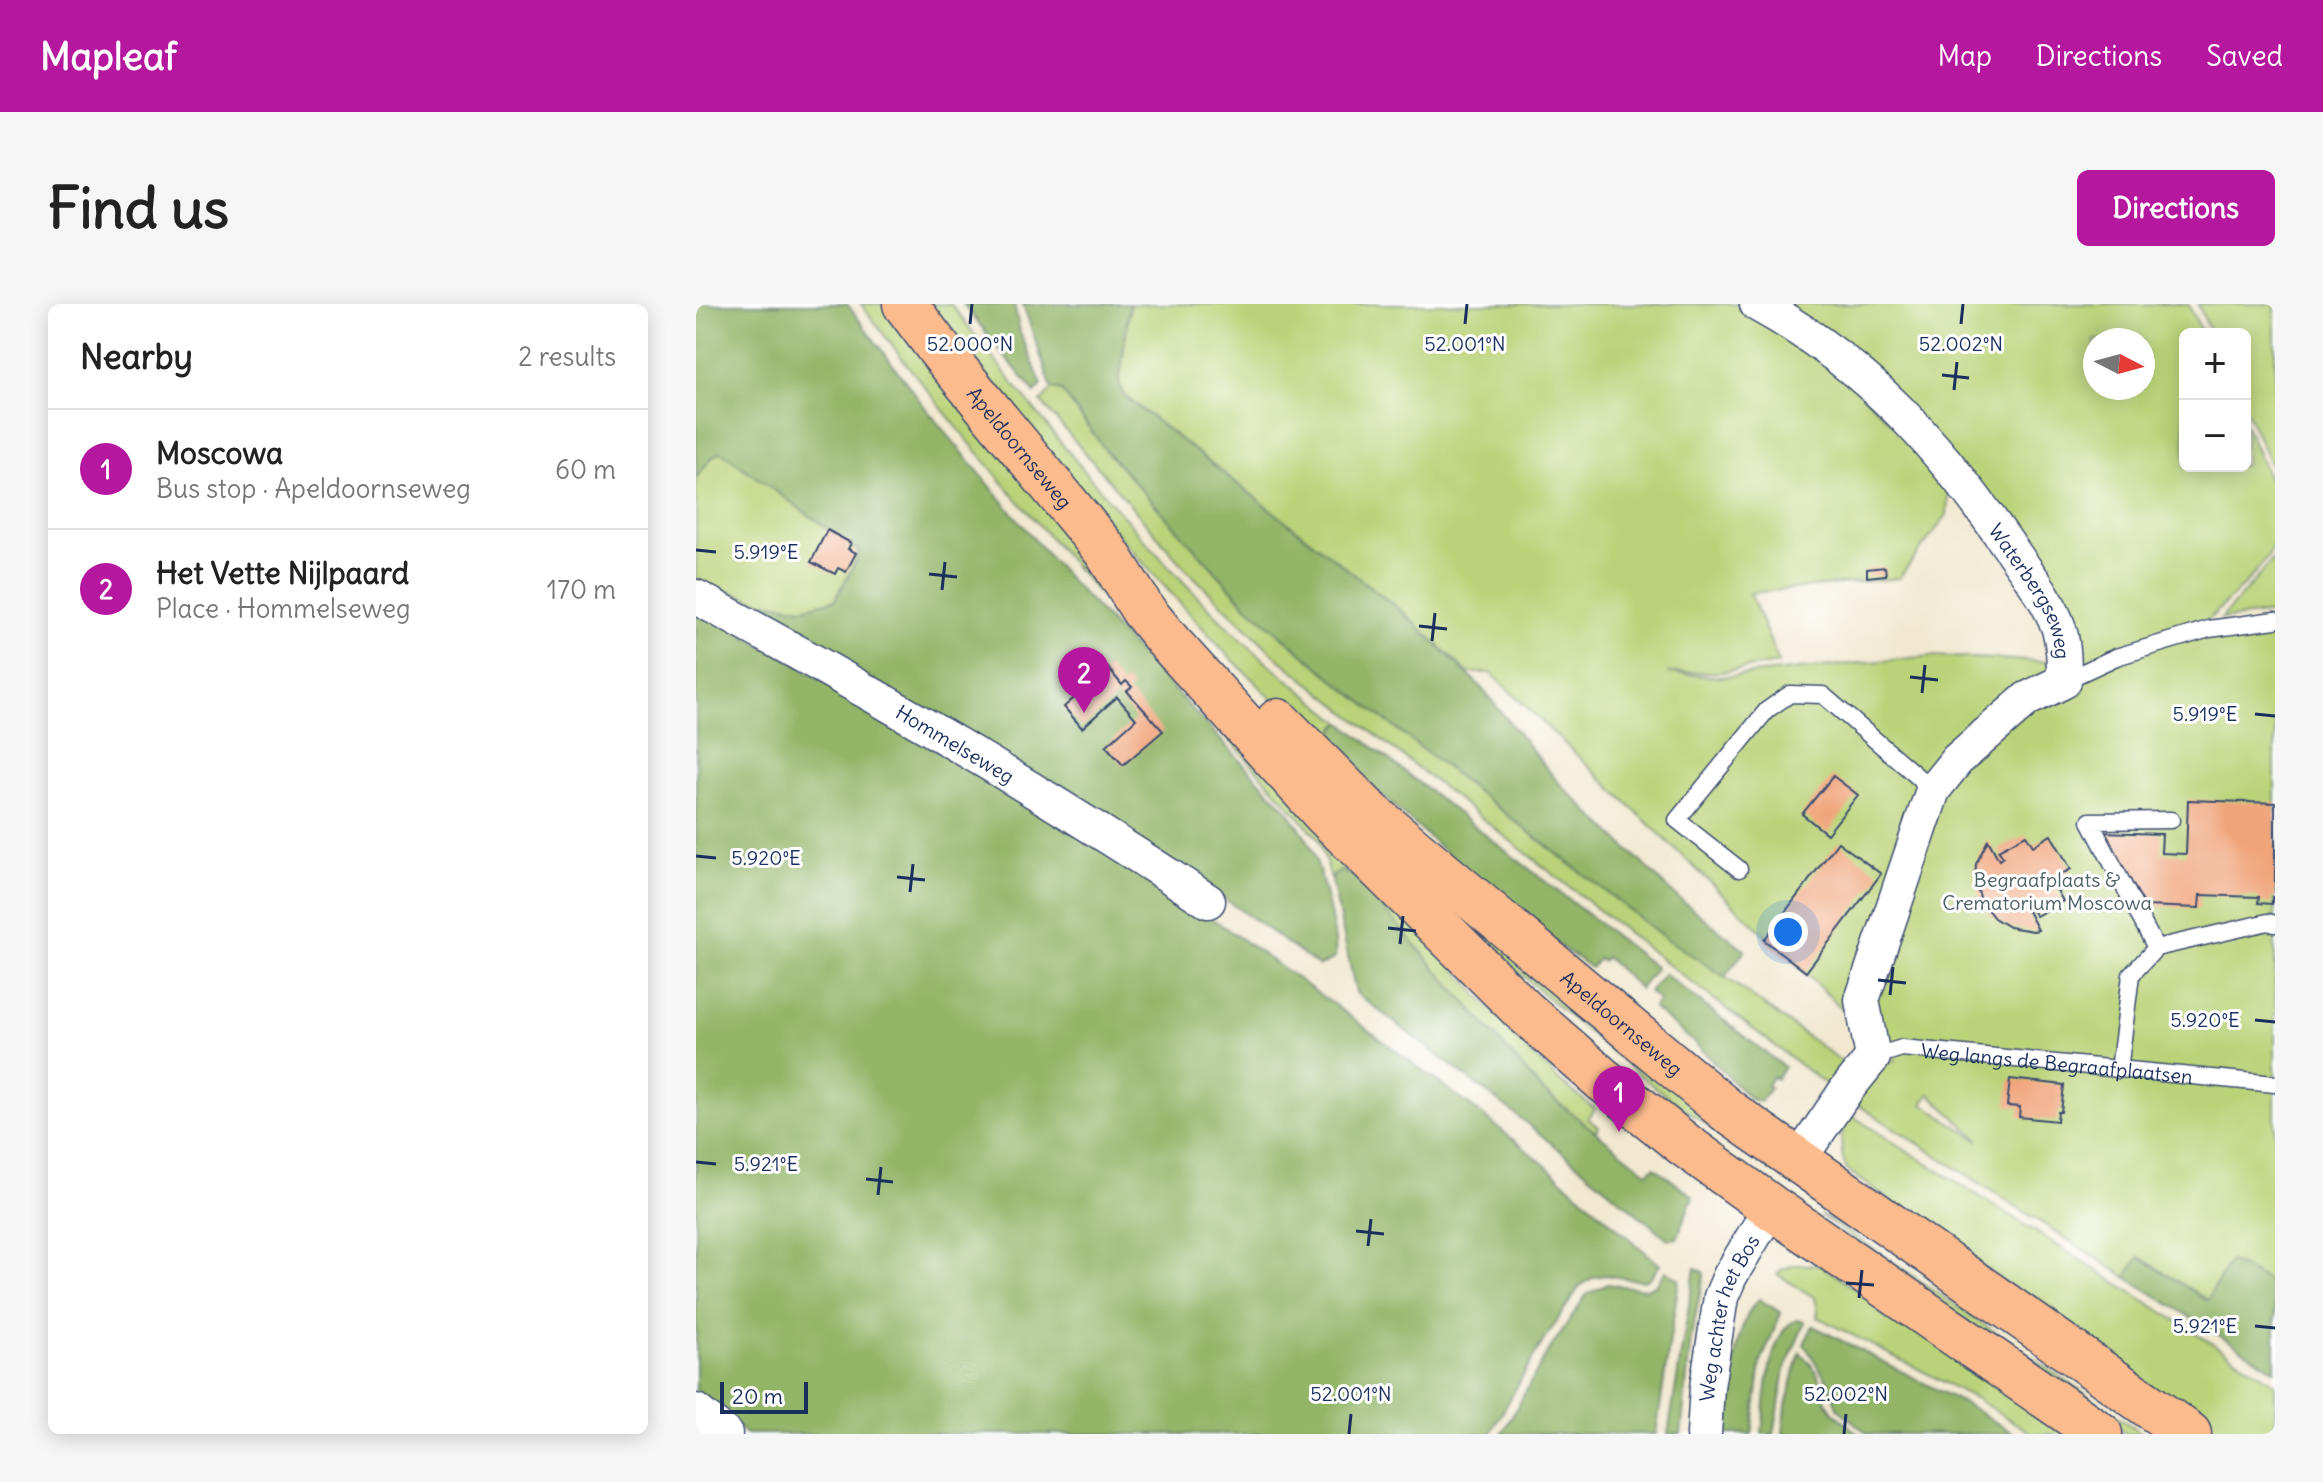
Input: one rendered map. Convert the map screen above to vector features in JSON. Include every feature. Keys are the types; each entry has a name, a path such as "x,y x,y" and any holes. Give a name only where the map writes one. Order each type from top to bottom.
{"main road":[{"name":"Apeldoornseweg","path":"905,304 1106,551 1143,610 1168,641 1323,812 1523,1010 1602,1079 1685,1145 2100,1434"},
{"name":"Apeldoornseweg","path":"1106,551 1161,597 1368,811 1729,1112 2189,1434"},
{"path":"1771,1207 1798,1161"}],"street":[{"name":"Waterbergseweg","path":"1757,304 1820,342 1871,382 1899,409 1988,516 2045,600 2060,629 2064,681 2027,699 1957,760 1933,790 1862,1000 1873,1057"},
{"name":"Hommelseweg","path":"696,597 872,694 1024,784 1208,901"},
{"path":"1798,1161 1873,1057"},
{"name":"Weg achter het Bos","path":"1704,1434 1707,1387 1721,1297 1771,1207"},
{"path":"696,1411 725,1434"}],"lane":[{"path":"2064,681 2116,657 2209,629 2275,620"},
{"path":"1739,869 1677,820 1767,710 1790,694 1823,695 1933,790"},
{"path":"2156,948 2090,821 2171,820"},
{"path":"2119,1070 2131,975 2156,948 2268,922 2275,924"},
{"name":"Weg langs de Begraafplaatsen","path":"1873,1057 1902,1048 2275,1084"}],"green space":[{"path":"696,304 847,304 927,410 1055,564 1286,809 1301,829 1317,865 1327,899 1335,958 1319,966 1215,892 696,583 696,578 757,601 803,608 835,600 859,551 721,452 714,455 696,478"},
{"path":"861,304 882,304 964,410 1524,1047 1595,1109 1588,1119 1599,1127 1594,1133 1542,1090 1350,872 1340,871 1332,881 1318,838 1026,510"},
{"path":"928,304 951,304 1077,462 1177,575 1243,641 1342,723 1336,726 1330,756 1223,650 1124,542"},
{"path":"963,304 1014,304 1020,332 1042,385 1035,393"},
{"path":"1023,304 1130,304 1119,382 1123,395 1405,614 1479,685 1557,781 1676,896 1745,950 1725,977 1664,937 1339,684 1247,606 1107,452 1062,391 1052,389"},
{"name":"Begraafplaats & Crematorium Moscowa","path":"1130,304 1741,304 1806,340 1949,479 1947,515 1899,578 1750,593 1779,663 1721,672 1667,673 1721,677 1931,656 2074,663 2008,532 1771,304 2188,304 2200,328 2179,328 2179,472 2251,472 2251,438 2271,483 2275,503 2275,541 2268,557 2247,582 2207,621 2114,651 2275,626 2275,1297 2207,1300 2140,1257 2126,1277 1855,1103 1883,1066 1896,1060 1491,673 1468,673 1405,614 1123,395 1119,382","holes":["1930,1094 1978,1139 1923,1104"]},
{"path":"2198,304 2275,304 2275,474 2251,421 2251,328 2208,328"},
{"path":"1052,389 1062,391 1107,452 1247,606 1339,684 1664,937 1844,1063 1828,1086 1280,660 1186,569 1041,402"},
{"path":"721,451 859,551 835,600 803,608 757,601 696,578 696,478 714,455"},
{"path":"2275,557 2275,613 2221,619"},
{"path":"696,609 784,657 1200,910 1476,1110 1660,1265 1644,1281 1605,1275 1594,1277 1580,1286 1539,1348 1490,1434 746,1434 696,1396"},
{"path":"1342,723 1656,968 1640,989 1606,957 1602,961 1598,959 1591,968 1517,916 1328,747 1332,733"},
{"path":"1315,778 1735,1136 1730,1142 1652,1085 1404,873"},
{"path":"1340,871 1355,876 1542,1090 1648,1173 1654,1167 1693,1196 1677,1238 1668,1239 1524,1121 1356,993 1332,881"},
{"path":"1664,974 1784,1067 1776,1079 1772,1077 1767,1085 1770,1088 1760,1102 1750,1099 1696,1044 1653,1008 1659,1000 1649,992"},
{"path":"1849,1114 2275,1383 2275,1434 2218,1434 1846,1169 1842,1141"},
{"path":"1820,1215 1835,1222 2143,1434 2127,1434 2097,1415"},
{"path":"2139,1257 2207,1300 2230,1261 2275,1284 2275,1370 2126,1277"},
{"path":"1795,1265 1820,1265 2072,1434 2033,1434 1975,1398 1817,1317 1815,1298 1777,1274"},
{"path":"1695,1268 1704,1275 1691,1337 1681,1434 1668,1434"},
{"path":"1666,1271 1679,1279 1656,1434 1502,1434 1546,1355 1587,1294 1607,1284 1646,1289 1655,1285"},
{"path":"1759,1299 1781,1313 1761,1362 1752,1434 1726,1434 1738,1343 1750,1310"},
{"path":"1797,1320 1805,1322 1785,1369 1774,1434 1762,1434 1766,1389 1774,1353 1779,1338"},
{"path":"1813,1326 1969,1406 2015,1434 1868,1434 1837,1408 1828,1382 1804,1344"},
{"path":"1800,1352 1817,1372 1826,1401 1833,1412 1858,1434 1783,1434 1786,1405"}],"building":[{"path":"827,530 851,543 848,549 856,553 846,572 838,568 835,574 811,562"},
{"path":"1885,567 1886,575 1867,577 1867,569"},
{"path":"1108,668 1122,685 1126,681 1132,687 1127,691 1163,731 1123,765 1106,746 1136,719 1117,697 1082,728 1064,707"},
{"path":"1833,776 1858,795 1827,834 1802,814"},
{"path":"2188,800 2275,803 2275,898 2272,897 2272,904 2258,903 2259,897 2200,895 2199,908 2145,906 2103,832 2162,834 2161,853 2186,854"},
{"path":"2026,835 2033,846 2051,835 2071,869 2051,880 2063,901 2036,916 2031,909 2028,911 2038,930 2033,931 2009,927 1994,918 1982,903 1975,882 1976,864 1988,840 1999,860 2003,857 1998,850"},
{"path":"1838,842 1881,874 1806,972 1764,940"},
{"path":"2010,1079 2064,1085 2057,1121 2019,1117 2020,1107 2007,1106"}],"place":[{"name":"Het Vette Nijlpaard","path":"1084,713"},
{"name":"Moscowa","path":"1619,1132"}]}
